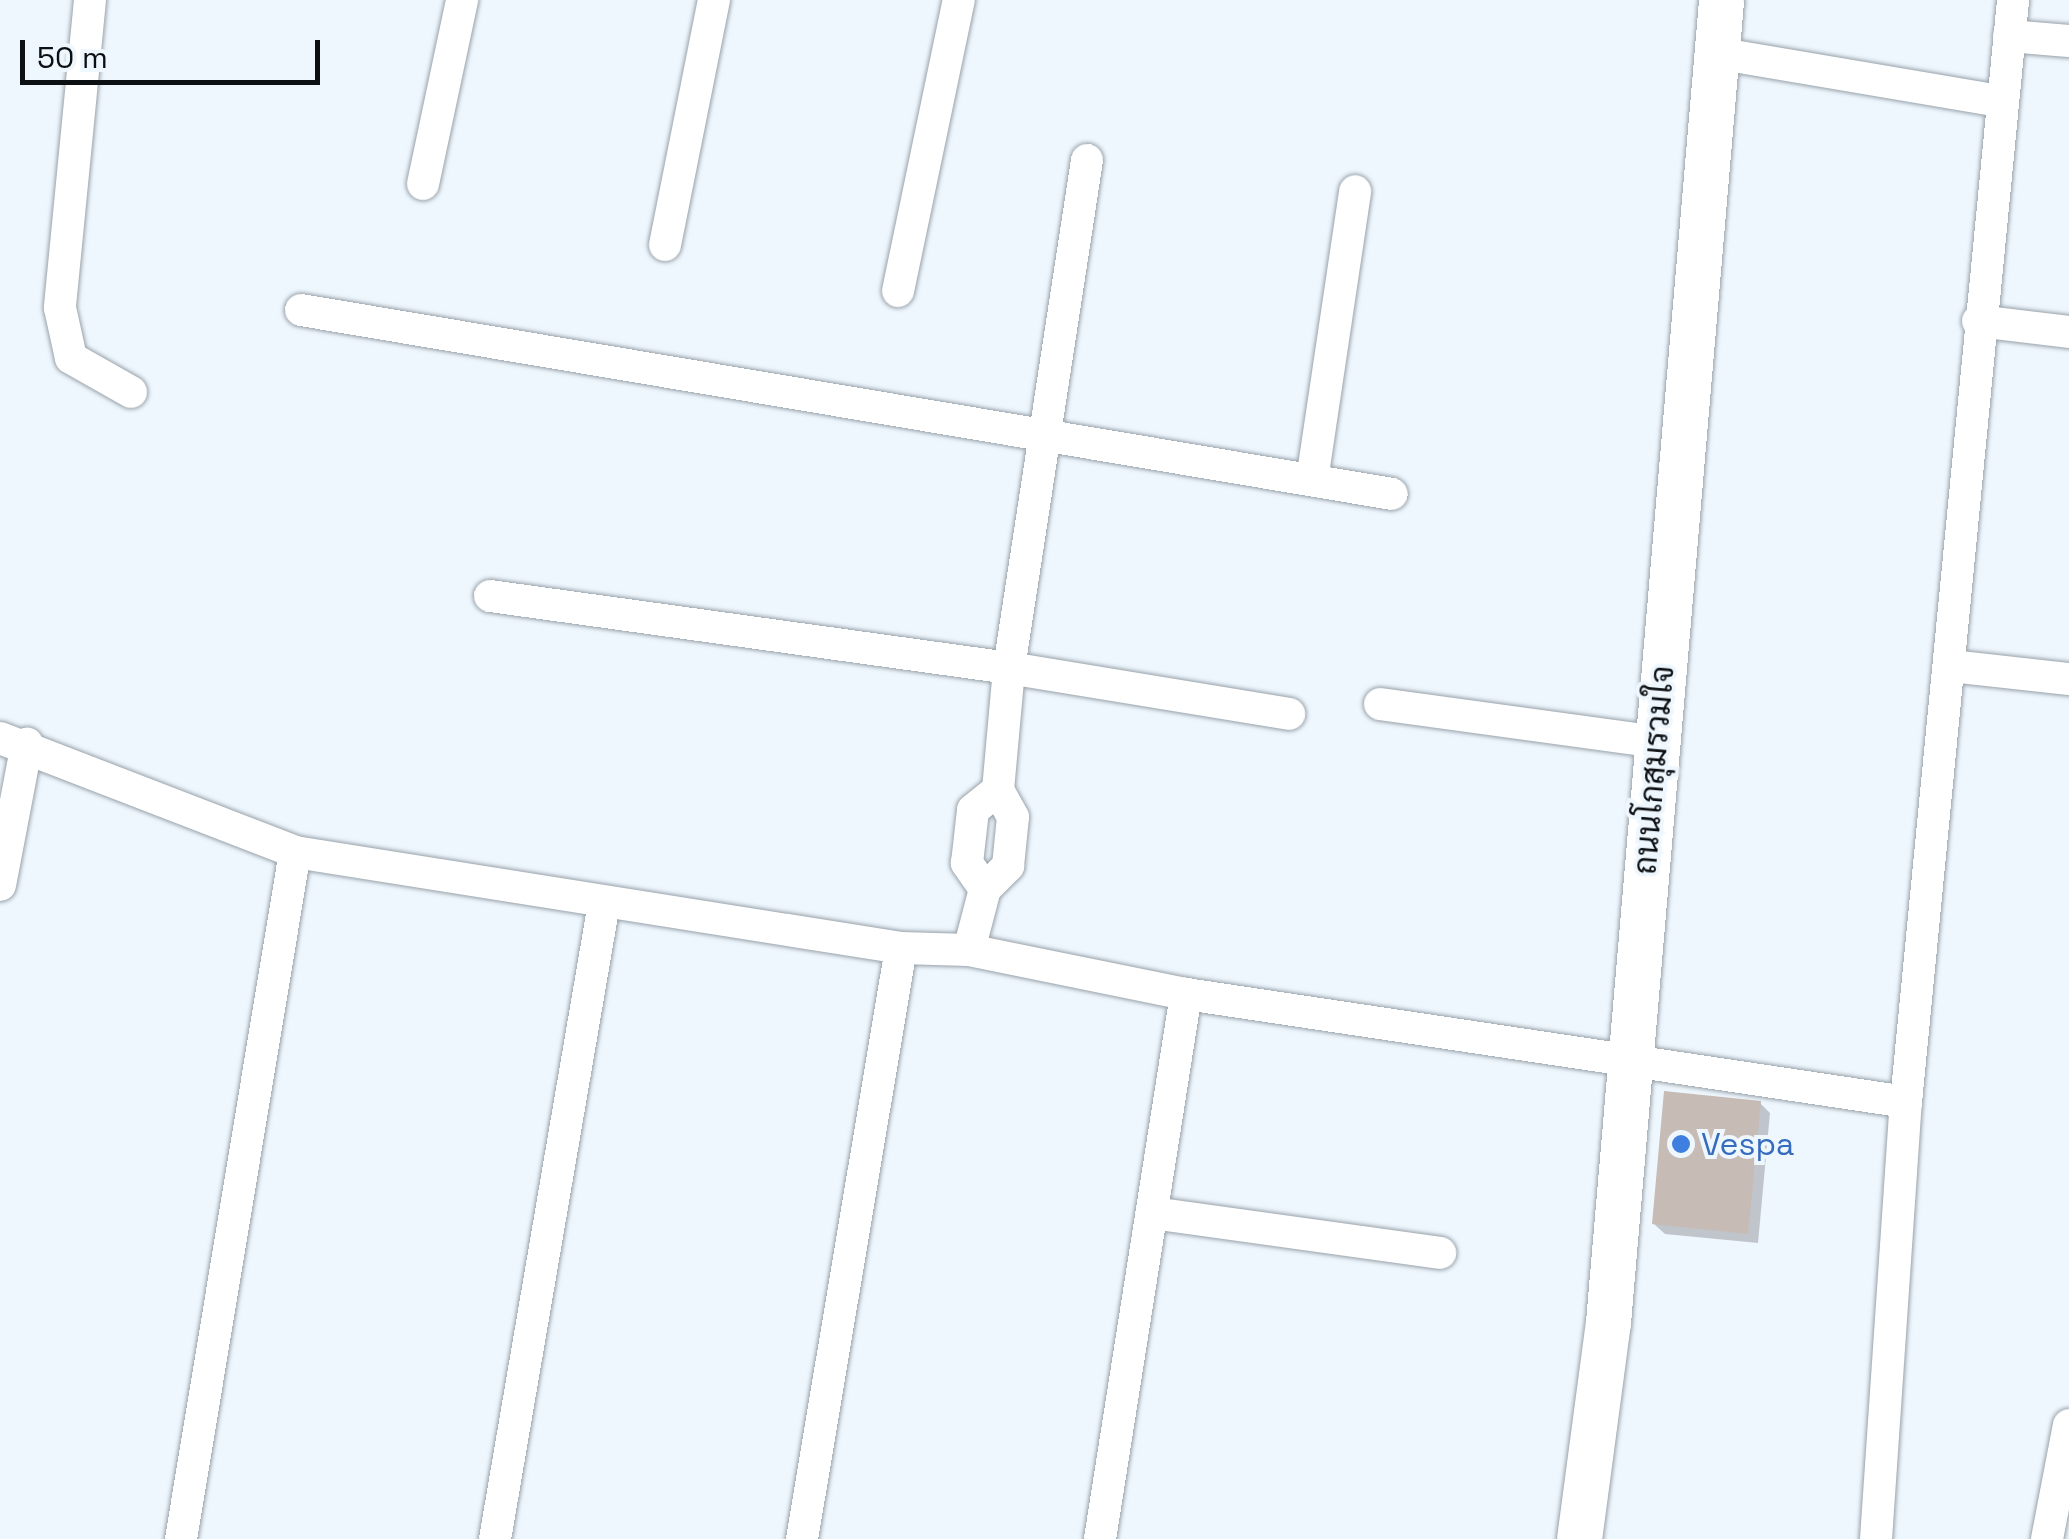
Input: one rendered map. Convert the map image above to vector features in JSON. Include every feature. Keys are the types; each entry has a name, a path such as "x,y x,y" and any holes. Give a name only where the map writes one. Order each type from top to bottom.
{"street":[{"path":"90,0 60,308 71,358 132,392"},
{"path":"423,184 462,0"},
{"path":"665,245 714,0"},
{"path":"898,291 959,0"},
{"name":"ถนนโกสุมรวมใจ","path":"1578,1539 1608,1322 1626,1062 1720,0"},
{"path":"1876,1539 1906,1102 1951,666 1978,322 2012,0"},
{"path":"2009,36 2069,41"},
{"path":"1716,53 2001,101"},
{"path":"969,950 985,889 1008,866 1013,816 998,790 1009,668 1088,160"},
{"path":"1312,480 1355,190"},
{"path":"301,310 1392,494"},
{"path":"1978,322 2069,332"},
{"path":"490,596 1009,668 1289,714"},
{"path":"1951,666 2069,679"},
{"path":"1380,704 1657,742"},
{"path":"0,884 14,741 295,852 902,948 969,950 1186,994 1906,1102"},
{"path":"180,1539 295,852"},
{"path":"496,1539 604,903"},
{"path":"802,1539 902,948"},
{"path":"1100,1539 1186,994"},
{"path":"1153,1213 1440,1253"},
{"path":"2047,1539 2069,1425"}],"building":[{"path":"1664,1091 1761,1101 1748,1234 1652,1224"}],"place":[{"name":"Vespa","path":"1681,1144"}]}
